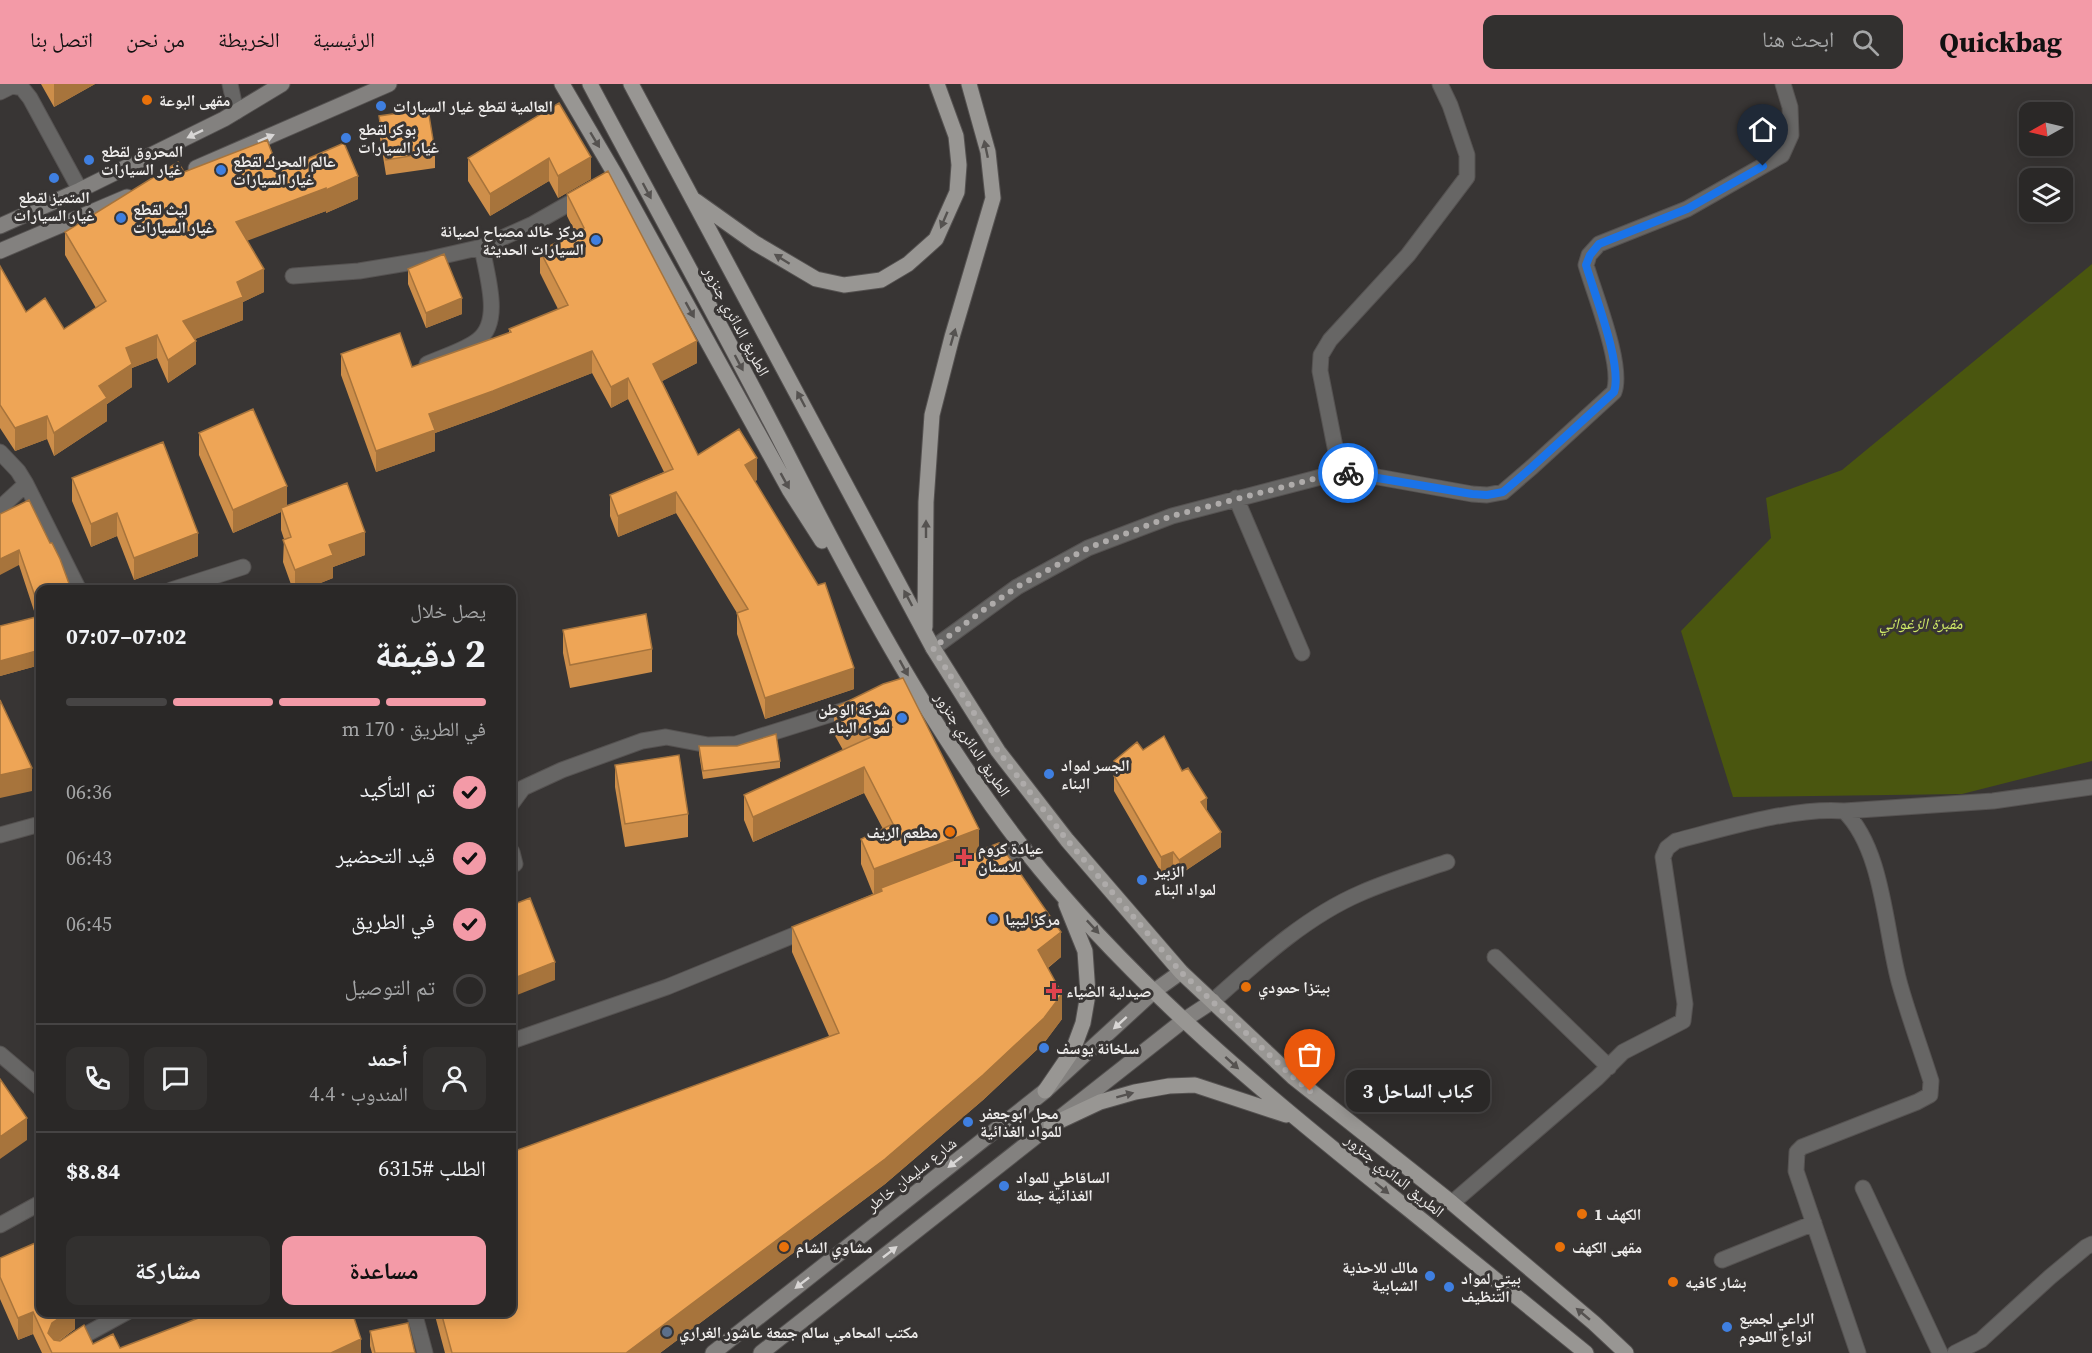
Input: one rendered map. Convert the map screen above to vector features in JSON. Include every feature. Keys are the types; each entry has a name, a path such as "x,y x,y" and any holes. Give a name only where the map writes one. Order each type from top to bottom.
{"main road":[{"path":"0,226 80,190 236,112 282,84"},
{"path":"182,174 389,84"},
{"name":"الطريق الدائري جنزور","path":"590,84 796,469 812,504 870,607 909,690 1024,848 1061,893 1153,992 1184,1020 1292,1117 1586,1353"},
{"name":"الطريق الدائري جنزور","path":"631,84 933,648 998,751 1067,840 1181,972 1293,1077 1452,1203 1594,1323 1626,1353"},
{"path":"694,200 755,243 816,279 844,285 881,280 908,264 936,239 957,192 959,165 956,136 937,84"},
{"path":"925,630 926,502 932,415 952,337 993,198 988,152 969,84"},
{"path":"561,86 606,182 790,490 838,565 870,607"},
{"path":"0,251 139,192"},
{"path":"1045,1091 1073,1050 1083,1023 1088,994 1085,951 1061,893"},
{"name":"شارع سليمان خاطر","path":"713,1353 1045,1091 1153,992 1181,972"},
{"path":"761,1353 1184,1020 1213,1001"},
{"path":"1051,1125 1100,1102 1134,1092 1169,1086 1195,1085 1292,1117"}],"street":[{"path":"230,84 236,112"},
{"path":"1340,472 1320,371 1321,355 1346,321 1408,255 1467,177 1467,154 1440,84"},
{"path":"933,648 1017,587 1088,548 1172,516 1236,498 1340,472 1487,495 1503,492 1614,392 1617,384 1611,350 1586,265 1590,255 1599,244 1687,209 1782,155 1791,135 1790,107 1783,84"},
{"path":"8,87 22,88 30,99 80,190"},
{"path":"293,276 359,271 426,260 482,247 533,224 606,182"},
{"path":"427,363 477,341 488,329 493,310 482,247"},
{"path":"0,452 26,484 76,585"},
{"path":"0,508 26,484"},
{"path":"1236,498 1302,653"},
{"path":"187,585 243,567"},
{"path":"516,798 523,788 561,770 642,741 666,737 708,745 735,744 871,702"},
{"path":"1452,1203 1609,1067 1623,1052 1683,1021 1685,1004 1663,857 1667,848 1676,841 1755,821 1826,810 1844,811 1992,801 2092,787"},
{"path":"1844,811 1855,822 1877,875 1899,983 1931,1081 1930,1095 1917,1102 1802,1147 1797,1152 1796,1171 1858,1353"},
{"path":"0,835 36,825"},
{"path":"979,865 1024,848"},
{"path":"1213,1001 1313,919 1360,893 1447,862"},
{"path":"516,1040 667,987 744,954 822,925"},
{"path":"1496,957 1609,1067"},
{"path":"0,1054 36,1085"},
{"path":"1863,1188 1940,1353"},
{"path":"0,1226 36,1205"},
{"path":"1722,1260 1814,1223"},
{"path":"1955,1353 1982,1340 2050,1277 2092,1244"},
{"path":"58,1353 76,1340 118,1317"},
{"path":"415,1317 425,1353"}],"green space":[{"name":"مقبرة الزغواني","path":"2092,264 2092,761 1962,794 1733,797 1681,631 1771,538 1766,498 1842,470"}],"building":[{"path":"559,103 591,157 558,176 549,158 490,194 468,158"},
{"path":"428,109 435,152 386,160 379,116"},
{"path":"267,140 279,171 344,143 358,176 326,190 326,188 236,222 264,269 237,282 243,297 183,321 196,341 168,360 157,335 126,348 132,364 99,386 107,398 54,433 47,416 15,428 0,405 0,266 26,312 45,298 64,329 106,301 65,232 178,162 184,172"},
{"path":"608,171 697,341 653,364 698,455 739,429 757,458 745,465 818,585 825,583 854,668 765,698 737,613 748,609 676,492 618,516 610,495 673,469 628,378 611,387 592,351 429,414 435,430 376,451 341,354 400,333 412,367 511,332 509,329 568,305 540,251 584,228 567,194"},
{"path":"444,254 462,298 426,313 408,269"},
{"path":"253,409 287,486 233,510 199,433"},
{"path":"163,442 198,533 134,558 117,513 91,524 72,478"},
{"path":"347,483 365,532 329,545 333,555 295,570 283,540 291,537 281,508"},
{"path":"29,500 60,559 70,585 36,585 36,599 19,550 0,559 0,514"},
{"path":"646,614 652,649 570,665 563,630"},
{"path":"36,617 36,651 0,661 0,626"},
{"path":"903,678 979,829 874,869 861,839 893,824 864,767 753,817 744,795 893,727 847,734 834,708 883,684"},
{"path":"0,700 32,768 0,775"},
{"path":"776,734 780,761 703,771 699,746 737,746"},
{"path":"1164,736 1182,771 1188,768 1207,798 1201,802 1221,832 1179,860 1173,852 1161,857 1114,776 1120,772 1114,761 1137,742 1143,750"},
{"path":"679,755 688,814 625,824 615,765"},
{"path":"999,843 1061,932 1038,950 1062,994 1044,1018 983,1075 885,1159 626,1353 452,1353 442,1317 516,1317 516,1151 839,1033 792,927 882,891 881,888"},
{"path":"530,898 555,962 516,977 516,903"},
{"path":"0,1079 27,1118 0,1137"},
{"path":"36,1243 36,1317 61,1317 52,1323 48,1333 54,1340 60,1341 84,1325 93,1344 113,1334 120,1348 201,1317 354,1317 361,1339 331,1353 52,1353 33,1312 18,1318 0,1277 0,1258"},
{"path":"408,1323 415,1353 375,1353 370,1331"}],"way so far":[{"path":"1310,1091 1181,972 1067,840 998,751 933,648 1017,587 1088,548 1172,516 1340,472 1348,473"}],"place":[{"name":"مقهى البوعة","path":"147,100"},
{"name":"العالمية لقطع غيار السيارات","path":"381,106"},
{"name":"بوكر لقطع غيار السيارات","path":"346,138"},
{"name":"المحروق لقطع غيار السيارات","path":"89,160"},
{"name":"عالم المحرك لقطع غيار السيارات","path":"221,170"},
{"name":"المتميز لقطع غيار السيارات","path":"54,178"},
{"name":"ليث لقطع غيار السيارات","path":"121,218"},
{"name":"مركز خالد مصباح لصيانة السيارات الحديثة","path":"596,240"},
{"name":"شركة الوطن لمواد البناء","path":"902,718"},
{"name":"الجسر لمواد البناء","path":"1049,774"},
{"name":"مطعم الريف","path":"950,832"},
{"name":"عيادة كروم للاسنان","path":"964,857"},
{"name":"الزبير لمواد البناء","path":"1142,880"},
{"name":"مركز ليبيا","path":"993,919"},
{"name":"بيتزا حمودي","path":"1246,987"},
{"name":"صيدلية الضياء","path":"1054,991"},
{"name":"سلخانة يوسف","path":"1044,1048"},
{"name":"كباب الساحل 3","path":"1310,1091"},
{"name":"محل ابوجعفر للمواد الغذائية","path":"968,1122"},
{"name":"الساقاطي للمواد الغذائية جملة","path":"1004,1186"},
{"name":"الكهف 1","path":"1582,1214"},
{"name":"مشاوي الشام","path":"784,1247"},
{"name":"مقهى الكهف","path":"1560,1247"},
{"name":"مالك للاحذية الشبابية","path":"1430,1276"},
{"name":"بشار كافيه","path":"1673,1282"},
{"name":"بيتي لمواد التنظيف","path":"1449,1287"},
{"name":"الراعي لجميع انواع اللحوم","path":"1727,1327"},
{"name":"مكتب المحامي سالم جمعة عاشور الغراري","path":"667,1332"}],"route":[{"path":"1348,473 1472,494 1487,495 1503,492 1614,392 1617,384 1611,350 1586,265 1590,255 1599,244 1687,209 1763,166"}]}
